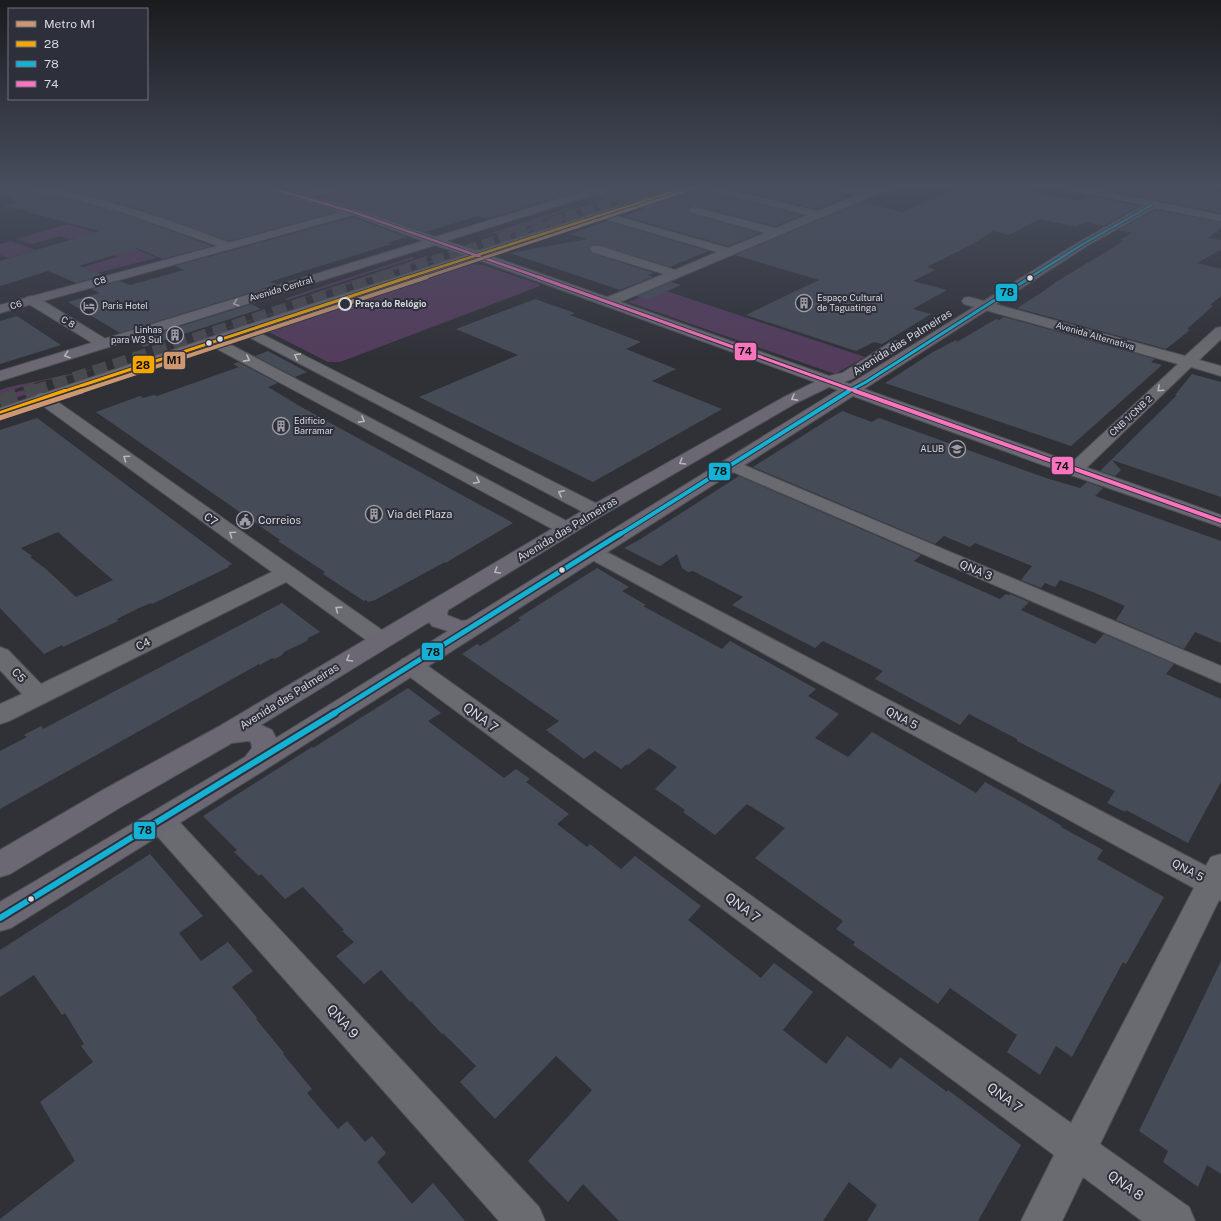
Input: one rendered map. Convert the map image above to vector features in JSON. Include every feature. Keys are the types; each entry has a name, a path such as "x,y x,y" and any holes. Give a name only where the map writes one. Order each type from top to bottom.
{"main road":[{"name":"C8","path":"32,300 235,244"},
{"name":"Avenida Central","path":"0,376 426,244"},
{"path":"444,244 852,389 1074,470 1221,521"},
{"path":"0,413 246,330 509,244"},
{"name":"Avenida das Palmeiras","path":"956,309 1064,244"},
{"name":"Avenida das Palmeiras","path":"4,914 254,764 852,389 866,382 1083,244"},
{"name":"C6","path":"0,309 32,300"},
{"name":"Avenida das Palmeiras","path":"0,865 110,800 227,734 596,511 801,394 847,376 904,341"},
{"path":"734,433 754,436 760,439 764,444"},
{"path":"438,606 436,615 440,621 461,628 476,625"},
{"path":"227,734 251,731 263,737 265,750 254,764"}],"street":[{"path":"223,244 228,246"},
{"path":"701,244 728,252"},
{"path":"608,302 747,244"},
{"path":"596,249 675,274"},
{"name":"C 8","path":"32,300 104,344"},
{"name":"Avenida Alternativa","path":"969,301 1221,371"},
{"path":"246,330 596,511"},
{"name":"CNB 1/CNB 2","path":"1074,470 1221,331"},
{"path":"213,341 567,529"},
{"path":"292,383 324,371"},
{"name":"C7","path":"42,398 381,640"},
{"path":"391,435 408,435 423,422"},
{"path":"418,450 419,446 428,442 451,436"},
{"name":"QNA 3","path":"732,465 1221,675"},
{"name":"QNA 5","path":"592,552 1218,879"},
{"name":"C4","path":"0,715 286,573"},
{"name":"C5","path":"0,655 38,696"},
{"name":"QNA 7","path":"410,665 1076,1149"},
{"name":"QNA 9","path":"161,821 525,1221"},
{"path":"1041,1221 1076,1149 1218,879"},
{"name":"QNA 8","path":"1076,1149 1175,1221"}],"shaded area":[{"path":"0,244 19,244 36,250 9,258 0,255"},
{"path":"95,244 125,244 157,258 97,273 83,267 117,257 114,255 123,252"},
{"path":"426,256 428,257 407,266 290,302"},
{"path":"412,257 415,258 287,300 284,299"},
{"path":"433,260 436,261 300,304 420,266"},
{"name":"Praça do Relógio","path":"474,264 483,265 539,284 540,286 340,362 328,362 267,331 274,327 454,267"},
{"path":"660,289 865,357 835,374 628,302"},
{"path":"287,308 288,309 157,351"},
{"path":"94,369 82,373 41,381 0,394 0,390 9,387"},
{"path":"23,390 28,394 0,403 0,397"}],"building":[{"path":"56,244 207,244 212,246 162,259 137,248 79,266 103,275 76,283 48,271 0,286 0,261"},
{"path":"255,244 391,244 269,282 278,284 120,333 68,302 100,293 91,289 120,281 130,285 184,270 175,266"},
{"path":"560,244 684,244 708,251 670,267 600,245 591,245 589,250 592,253 654,273 648,275 653,277 620,290 510,253"},
{"path":"721,244 733,244 728,246"},
{"path":"761,244 973,244 927,267 935,270 913,281 947,290 913,309 931,314 882,344 874,342 856,351 746,315 819,280 735,255"},
{"path":"1119,244 1221,244 1221,250 1197,263 1221,269 1221,296 1210,305 1213,306 1187,329 1190,330 1166,349 1017,308 1054,283"},
{"path":"671,282 681,285 647,300 637,296"},
{"path":"535,299 575,313 570,315 641,342 626,349 676,369 652,381 722,409 593,482 419,397 518,355 456,329"},
{"path":"251,304 261,309 144,347 134,341"},
{"path":"17,316 61,345 0,364 0,321"},
{"path":"1004,317 1155,359 1151,362 1162,365 1071,446 885,383 933,352 956,340 957,342 996,319 999,320"},
{"path":"268,351 307,372 295,377 255,356"},
{"path":"238,362 278,383 268,387 303,408 513,523 446,563 445,562 375,600 368,602 366,600 364,601 323,574 325,572 278,541 280,540 96,412 140,396 143,398 154,395 157,396 239,367 233,364"},
{"path":"1192,374 1221,382 1221,497 1112,460 1121,470 1115,476 1100,471 1177,395 1175,395"},
{"path":"842,411 872,422 879,418 1046,478 1080,488 1087,482 1103,488 1095,496 1221,541 1221,643 1195,632 1184,649 1116,620 1125,606 1093,592 1060,580 1055,587 1045,583 1041,588 1021,580 1032,566 975,543 970,547 944,536 935,544 753,467"},
{"path":"37,418 232,564 228,566 229,567 152,604 151,603 139,608 117,619 118,621 63,647 62,645 44,654 0,608 0,430","holes":["58,532 113,580 76,597 47,570 30,557 32,556 21,548"]},
{"path":"739,476 921,555 914,561 1000,599 1006,594 1010,594 1029,602 1021,610 1095,644 1104,634 1174,664 1166,674 1221,699 1221,782 1188,843 1126,810 1125,812 1107,803 1115,791 1017,741 1017,739 969,714 960,725 875,679 883,671 823,641 815,648 732,605 743,597 693,571 688,572 682,568 677,554 660,566 624,548"},
{"path":"597,568 629,587 622,591 646,605 643,606 722,649 730,641 816,689 808,696 839,714 815,738 848,757 872,732 976,793 985,782 1103,850 1097,859 1164,897 1126,964 1123,962 1072,1057 1056,1046 1040,1075 1007,1052 1017,1035 950,988 938,1004 853,945 855,942 836,929 843,921 755,858 785,828 747,804 715,835 683,812 685,810 655,789 677,767 649,748 621,769 595,751 584,759 546,730 559,721 462,654 477,644 480,646 521,620 518,618"},
{"path":"282,603 320,632 308,638 307,641 284,652 275,659 272,658 260,665 259,664 0,809 0,751 27,737 24,735 41,726 43,729"},
{"path":"408,688 441,713 428,721 461,746 504,778 516,769 530,779 526,782 569,814 557,824 587,847 590,844 621,869 635,856 701,906 688,920 761,978 774,963 813,992 783,1030 826,1064 847,1036 891,1069 900,1057 947,1092 948,1090 1021,1145 978,1221 867,1221 877,1205 849,1182 823,1221 619,1221 583,1184 568,1202 528,1161 592,1090 556,1056 495,1119 460,1082 476,1066 443,1033 442,1034 411,1001 410,1002 381,970 364,984 336,956 354,942 342,931 344,930 303,887 285,899 261,874 259,876 234,852 237,850 203,816"},
{"path":"150,854 203,916 179,933 201,961 228,942 253,971 232,987 284,1053 283,1054 312,1089 307,1093 338,1129 347,1121 365,1142 372,1136 386,1153 377,1162 412,1204 433,1183 465,1221 0,1221 0,1219 75,1161 40,1102 93,1062 81,1046 84,1044 65,1013 62,1015 34,975 0,997 0,950"},
{"path":"1221,961 1221,1174 1207,1165 1198,1187 1163,1162 1168,1151 1139,1131"}],"tunnel":[{"path":"383,278 488,244"},
{"path":"34,392 386,277"},
{"path":"0,403 37,391"}],"metro line":[{"name":"M1","path":"0,418 527,244"}],"transit line":[{"name":"74","path":"444,244 1074,470 1221,521"},
{"name":"28","path":"0,413 246,330 512,244"},
{"name":"78","path":"0,918 254,764 838,397 866,382 1083,244"}],"place":[{"name":"Espaço Cultural de Taguatinga","path":"804,303"},
{"name":"Praça do Relógio","path":"345,304"},
{"name":"Paris Hotel","path":"89,306"},
{"name":"Linhas para W3 Sul","path":"175,335"},
{"name":"Edificio Barramar","path":"281,426"},
{"name":"ALUB","path":"957,449"},
{"name":"Via del Plaza","path":"374,514"},
{"name":"Correios","path":"245,520"}]}
